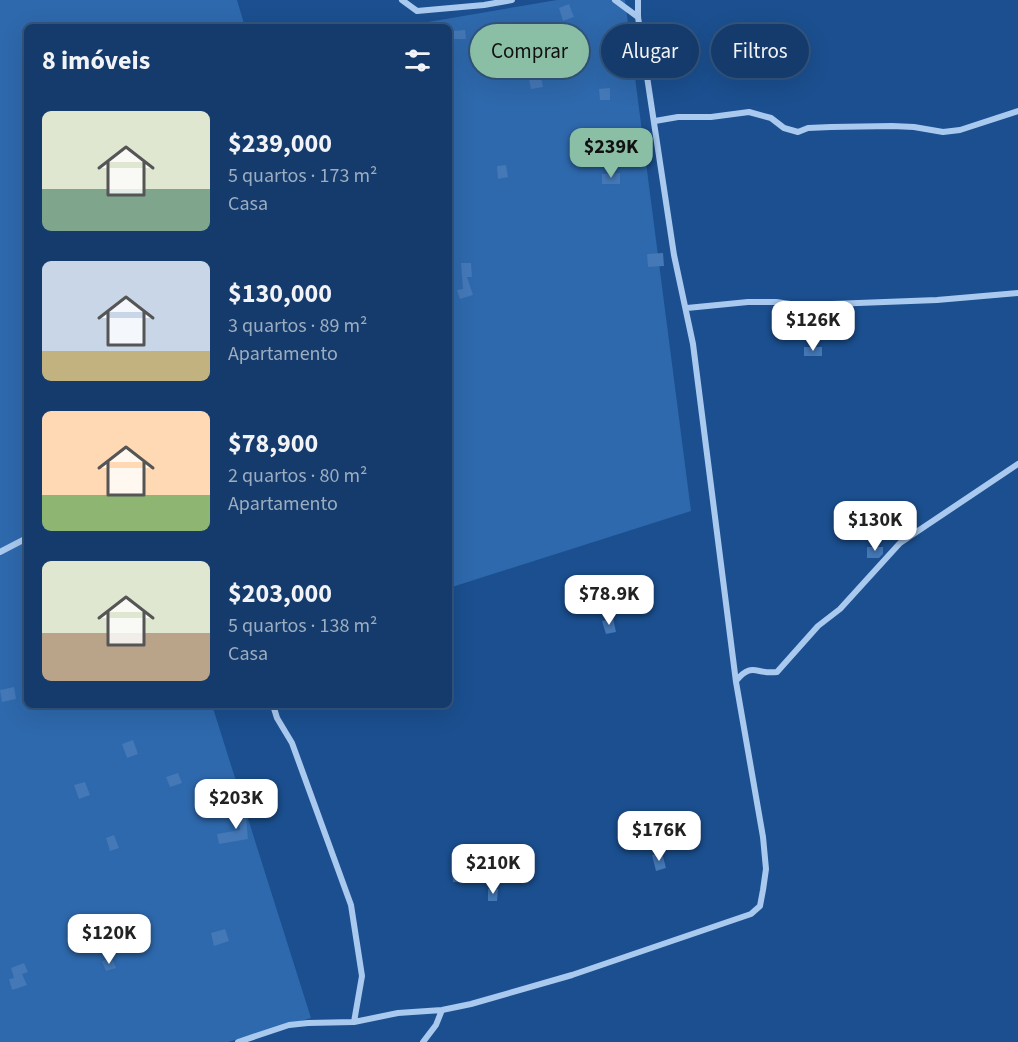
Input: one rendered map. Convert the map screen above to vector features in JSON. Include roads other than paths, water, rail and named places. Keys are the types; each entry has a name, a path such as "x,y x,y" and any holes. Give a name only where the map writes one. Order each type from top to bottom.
{"street":[{"path":"402,0 417,11 512,0"},
{"path":"615,0 638,17"},
{"path":"238,1042 289,1025 354,1022 398,1013 442,1010 572,975 751,914 759,906 766,869 763,837 736,682 701,399 687,308 674,255 638,17 638,0"},
{"path":"655,121 749,112 771,118 784,128 798,132 808,128 892,126 914,126 943,132 960,130 1018,111"},
{"path":"687,308 748,302 776,302 812,307 1018,293"},
{"path":"736,682 744,671 777,672 818,626 840,609 900,543 1018,464"},
{"path":"0,552 24,540"},
{"path":"274,708 277,718 292,743 351,905 362,976 354,1022"},
{"path":"423,1042 442,1010"}]}
